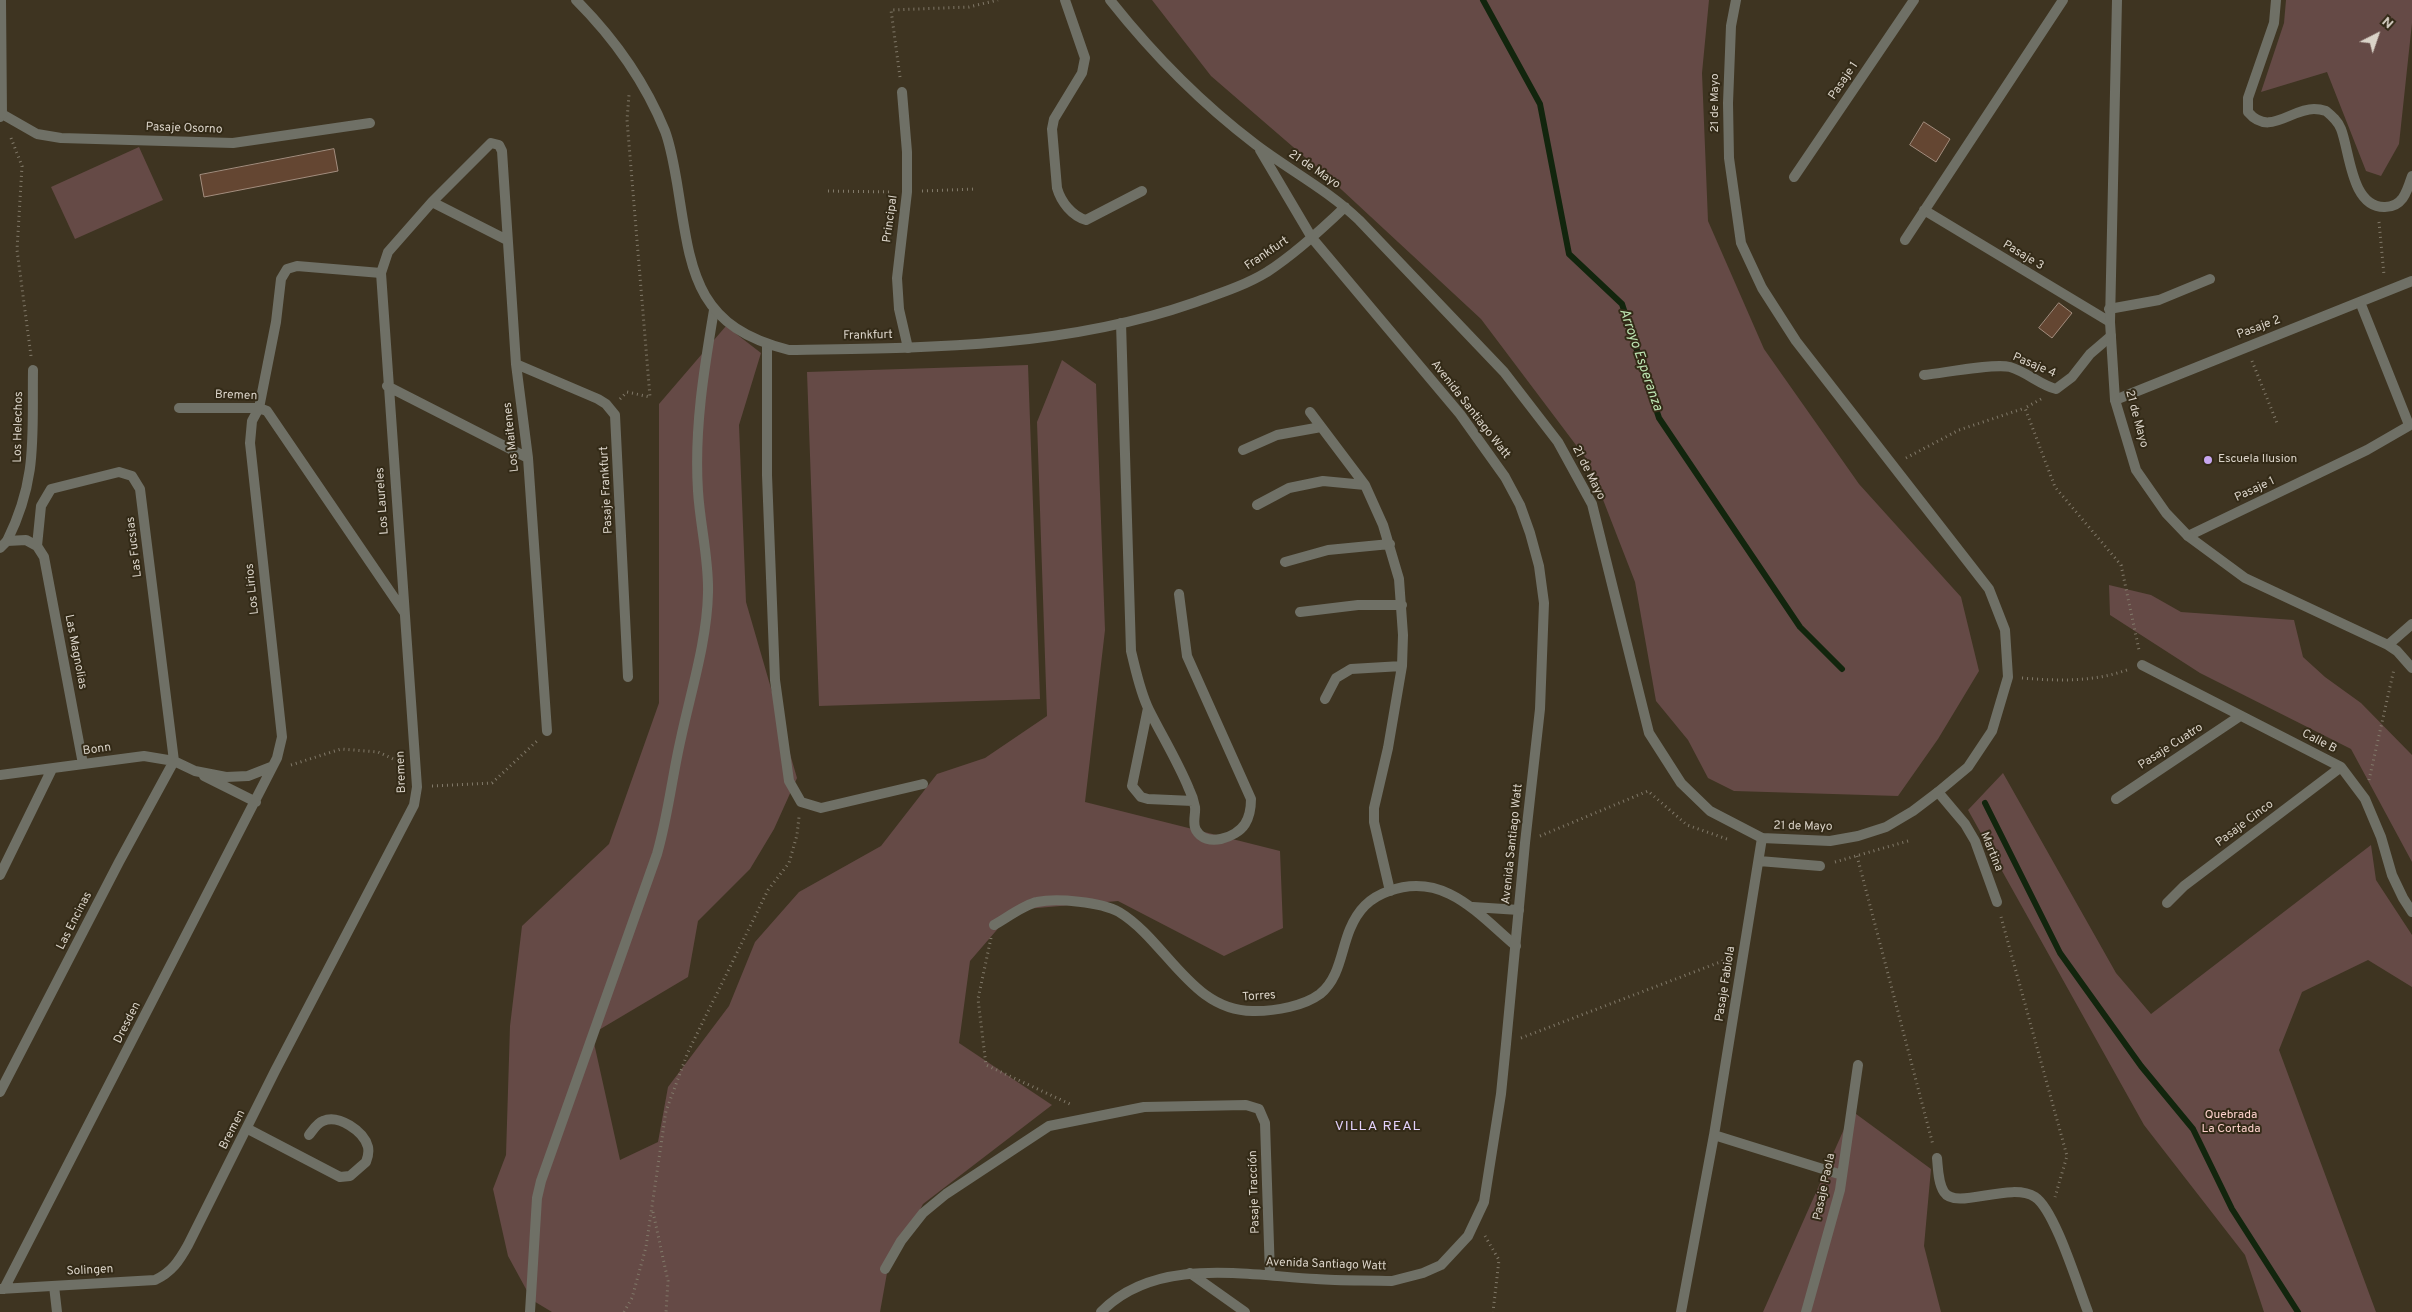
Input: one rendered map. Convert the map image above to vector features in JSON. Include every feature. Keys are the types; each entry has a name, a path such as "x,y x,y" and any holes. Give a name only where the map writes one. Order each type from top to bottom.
{"street":[{"path":"1,0 1,115"},
{"name":"Frankfurt","path":"576,0 613,40 644,89 665,132 674,166 692,270 701,291 714,310 746,336 767,345 789,350 972,346 1050,336 1159,315 1239,286 1266,272 1312,238 1345,207"},
{"path":"1065,0 1085,58 1082,73 1054,119 1052,129 1057,188 1060,197 1079,218 1086,220 1142,191"},
{"name":"21 de Mayo","path":"1110,0 1142,40 1214,111 1257,146 1345,207 1504,372 1558,442 1592,504 1649,733 1681,783 1710,811 1762,838 1830,841 1858,836 1886,827 1938,792 1968,767 1992,731 2008,677 2005,630 1989,589 1894,464 1796,341 1762,288 1741,243 1730,167 1728,103 1731,26 1736,0"},
{"name":"Pasaje 1","path":"1794,177 1914,0"},
{"path":"1905,240 2063,0"},
{"name":"21 de Mayo","path":"2117,0 2109,309 2115,400 2136,470 2166,514 2188,536 2245,578 2388,645 2397,651 2412,668"},
{"path":"2276,0 2274,24 2248,98 2248,112 2254,119 2267,123 2314,109 2326,111 2341,128 2354,180 2363,196 2378,208 2393,207 2404,198 2412,176"},
{"name":"Principal","path":"902,92 908,192 897,278 899,309 908,348"},
{"name":"Pasaje Osorno","path":"1,115 37,134 62,138 234,143 370,123"},
{"name":"Los Laureles","path":"405,613 380,273 388,252 432,202 486,146 495,143"},
{"name":"Los Maitenes","path":"495,143 502,150 516,364 528,458 548,731"},
{"name":"Avenida Santiago Watt","path":"1100,1312 1112,1300 1145,1282 1190,1274 1270,1275 1317,1280 1392,1281 1423,1273 1442,1265 1468,1236 1484,1202 1489,1176 1506,1044 1524,843 1540,709 1544,603 1539,566 1530,533 1516,498 1485,448 1454,407 1312,238 1257,146"},
{"path":"432,202 507,240"},
{"name":"Pasaje 3","path":"1924,210 2110,322"},
{"name":"Los Lirios","path":"271,767 277,758 282,738 250,443 252,421 259,408 276,322 281,279 287,269 297,266 380,273"},
{"path":"2109,309 2159,300 2210,279"},
{"name":"Pasaje 2","path":"2115,400 2412,282"},
{"path":"2360,302 2411,424"},
{"path":"530,1312 537,1198 541,1181 657,854 666,821 674,768 706,619 708,591 698,492 696,449 702,384 714,310"},
{"path":"1122,323 1131,651 1148,708 1193,801 1196,831 1208,839 1233,836 1241,829 1250,813 1251,799 1248,788 1187,656 1180,594"},
{"name":"Pasaje 4","path":"1924,376 2003,366 2018,370 2047,387 2056,389 2072,377 2090,354 2111,336"},
{"path":"767,345 767,475 775,680 789,781 801,802 821,808 923,784"},
{"path":"516,364 598,399 611,409"},
{"name":"Los Helechos","path":"3,544 22,507 32,461 32,370"},
{"path":"387,386 528,458"},
{"name":"Bremen","path":"176,1265 414,805 417,787 405,613 267,411 259,408 179,408"},
{"name":"Pasaje Frankfurt","path":"611,409 617,422 628,677"},
{"path":"1310,412 1364,485 1390,544 1398,579 1402,605 1402,666 1388,748 1374,808 1374,822 1390,891"},
{"name":"Pasaje 1","path":"2188,536 2367,450 2411,424"},
{"path":"1242,450 1277,435 1321,427"},
{"name":"Las Fucsias","path":"37,546 41,506 51,489 119,472 132,476 140,489 174,761"},
{"path":"1257,505 1289,488 1323,482 1364,485"},
{"path":"3,544 26,540 37,546"},
{"path":"1285,562 1328,550 1390,544"},
{"name":"Las Magnolias","path":"37,546 44,557 84,764"},
{"path":"1300,612 1358,605 1402,605"},
{"path":"2388,645 2412,624"},
{"name":"Calle B","path":"2142,665 2341,767 2365,799 2381,837 2392,875 2412,912"},
{"path":"1325,699 1336,678 1351,669 1402,666"},
{"path":"1148,708 1132,786 1141,797 1148,799 1193,801"},
{"name":"Pasaje Cuatro","path":"2116,798 2240,716"},
{"name":"Bonn","path":"0,775 144,756 174,761 256,802"},
{"name":"Las Encinas","path":"0,1092 119,862 174,761"},
{"name":"Bonn","path":"195,771 226,776 248,776 271,767"},
{"name":"Dresden","path":"2,1289 256,802 271,767"},
{"name":"Pasaje Cinco","path":"2166,903 2184,886 2341,767"},
{"path":"0,875 52,769"},
{"name":"Martina","path":"1938,792 1965,824 1975,840 1997,902"},
{"name":"Pasaje Fabiola","path":"1681,1312 1714,1135 1762,838"},
{"path":"1758,861 1820,866"},
{"name":"Torres","path":"994,925 1036,902 1075,900 1117,911 1138,927 1158,949 1217,1004 1235,1011 1256,1012 1304,1002 1321,993 1337,972 1350,929 1360,909 1374,897 1406,886 1429,886 1453,895 1473,907 1516,946"},
{"name":"Torres","path":"1473,907 1519,910"},
{"name":"Pasaje Paola","path":"1806,1312 1842,1175 1858,1065"},
{"name":"Pasaje Tracción","path":"1096,1116 1144,1107 1246,1105 1259,1109 1265,1123 1270,1275"},
{"path":"885,1269 900,1241 923,1213 946,1194 1049,1126 1096,1116"},
{"path":"248,1129 340,1177 350,1176 366,1162 368,1146 360,1134 351,1126 329,1119 321,1121 308,1134"},
{"path":"1714,1135 1842,1175"},
{"path":"1937,1158 1942,1190 1950,1198 1959,1200 2010,1191 2025,1192 2037,1198 2050,1215 2088,1312"},
{"name":"Solingen","path":"2,1289 155,1280 167,1274 176,1265"},
{"path":"1190,1274 1245,1312"},
{"path":"54,1286 57,1312"}],"path":[{"path":"902,92 891,10 969,8 998,0"},
{"path":"611,409 627,392 650,397 627,120 630,68"},
{"path":"1,115 22,166 17,250 32,370"},
{"path":"2378,208 2386,291"},
{"path":"2246,347 2277,423"},
{"path":"1894,464 1959,430 2026,408 2056,389"},
{"path":"2008,677 2065,681 2115,674 2142,665 2121,565 2055,487 2026,408"},
{"path":"2365,799 2397,651"},
{"path":"417,787 492,783 548,731"},
{"path":"271,767 294,765 341,750 378,752 415,768"},
{"path":"1524,843 1648,791 1687,825 1733,842"},
{"path":"624,1312 632,1298 646,1246 653,1209 666,1111 688,1052 768,890 789,863 797,835 801,802"},
{"path":"1820,866 1908,842"},
{"path":"1857,856 1937,1158"},
{"path":"1997,902 2066,1156 2050,1215"},
{"path":"994,925 978,999 986,1065 1096,1116"},
{"path":"1506,1044 1744,954"},
{"path":"653,1209 668,1281 666,1312"},
{"path":"1476,1220 1499,1260 1492,1312"}],"green space":[{"path":"1152,0 1709,0 1702,73 1708,221 1764,349 1859,484 1961,597 1979,671 1938,739 1898,796 1734,791 1708,778 1688,740 1656,701 1635,582 1588,461 1481,319 1329,178 1211,76"},
{"path":"2286,0 2412,0 2412,23 2399,144 2381,176 2366,171 2327,72 2261,92 2284,23"},
{"path":"139,147 163,200 75,239 51,187"},
{"path":"726,326 761,353 739,425 746,602 797,778 774,829 750,869 698,921 688,977 592,1034 620,1160 658,1142 668,1087 729,1006 755,942 799,892 881,846 937,774 985,758 1047,716 1037,422 1062,360 1096,384 1105,630 1085,802 1280,851 1283,928 1224,956 1118,901 1014,910 970,961 959,1043 1052,1105 923,1204 887,1273 880,1312 552,1312 532,1300 508,1256 493,1189 506,1155 510,1026 522,926 609,844 659,703 659,404"},
{"path":"1028,365 1040,699 819,706 807,372"},
{"path":"2109,585 2151,595 2181,612 2294,620 2303,657 2325,677 2361,703 2412,755 2412,862 2351,749 2200,673 2110,615"},
{"name":"Quebrada La Cortada","path":"2003,773 2116,973 2151,1014 2371,845 2376,880 2412,935 2412,987 2368,960 2302,992 2279,1050 2376,1312 2264,1312 2245,1255 2144,1125 1968,810"},
{"path":"1852,1111 1931,1169 1924,1246 1941,1312 1763,1312"}],"building":[{"path":"1924,122 1950,139 1936,162 1910,145"},
{"path":"334,149 338,171 204,197 200,175"},
{"path":"2059,303 2072,313 2052,338 2039,328"}],"waterway":[{"name":"Arroyo Esperanza","path":"1483,0 1540,104 1569,254 1622,304 1659,418 1800,627 1842,669"},
{"path":"1985,803 2060,953 2141,1066 2193,1129 2232,1209 2298,1312"}],"place":[{"name":"Escuela Ilusion","path":"2208,460"}],"district":[{"name":"VILLA REAL","path":"1378,1127"}]}
